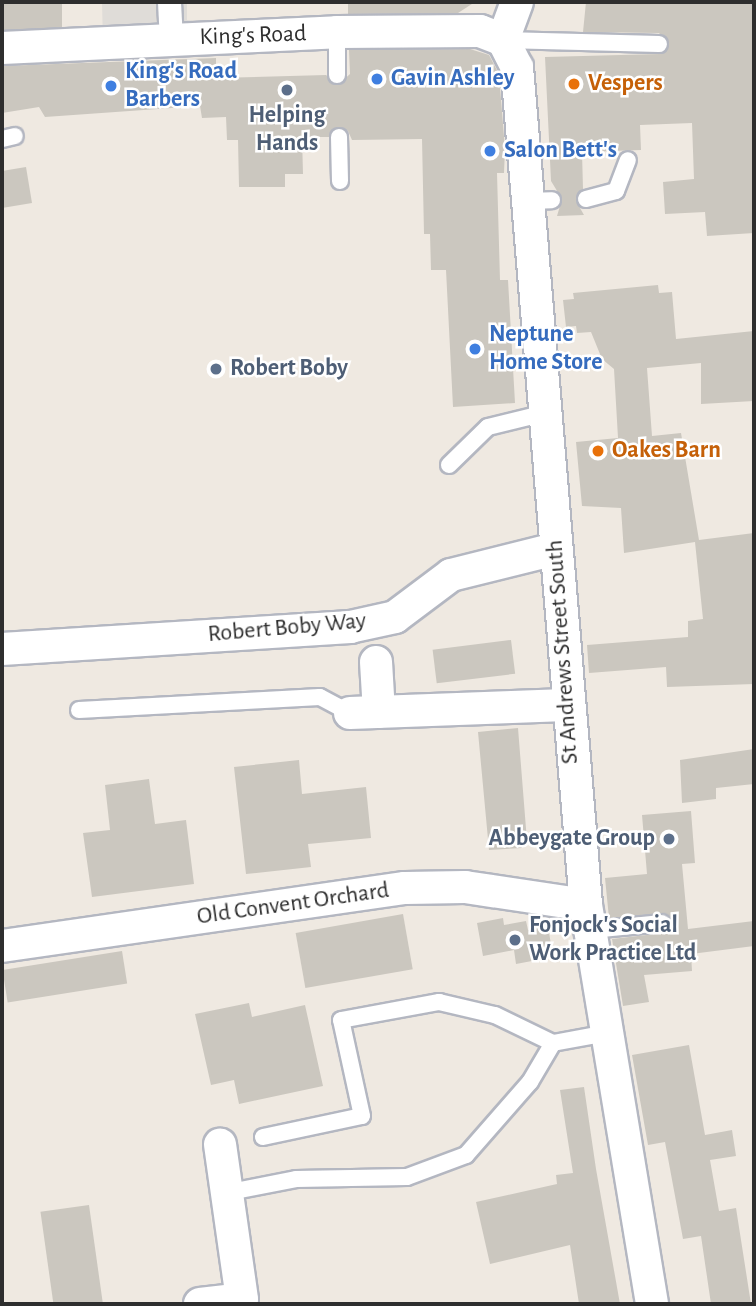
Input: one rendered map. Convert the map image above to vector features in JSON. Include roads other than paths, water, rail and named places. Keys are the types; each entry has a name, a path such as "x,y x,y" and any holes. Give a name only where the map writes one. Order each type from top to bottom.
{"street":[{"path":"169,2 171,39"},
{"path":"503,40 517,2"},
{"name":"King's Road","path":"2,48 337,32 480,31 503,40"},
{"name":"St Andrews Street South","path":"503,40 517,67 540,200 545,413 566,705 589,918 652,1304"},
{"name":"Robert Boby Way","path":"2,649 350,627 395,617 451,575 555,549"},
{"path":"376,662 365,713 566,705"},
{"name":"Old Convent Orchard","path":"2,946 405,888 466,887 589,918"},
{"path":"200,1304 242,1298 230,1192 220,1145"}],"lane":[{"path":"337,32 337,75"},
{"path":"503,40 659,44"},
{"path":"338,137 340,181"},
{"path":"586,199 616,191 628,160"},
{"path":"449,465 488,427 545,413"},
{"path":"79,710 320,697 365,713"},
{"path":"589,918 662,923"},
{"path":"262,1137 362,1116 341,1020 439,1002 495,1016 553,1044 608,1033"},
{"path":"230,1192 296,1180 407,1177 466,1155 530,1082 553,1044"}],"place":[{"name":"Gavin Ashley","path":"377,79"},
{"name":"Vespers","path":"574,84"},
{"name":"King's Road Barbers","path":"111,86"},
{"name":"Helping Hands","path":"287,90"},
{"name":"Salon Bett's","path":"490,151"},
{"name":"Neptune Home Store","path":"475,349"},
{"name":"Robert Boby","path":"216,369"},
{"name":"Oakes Barn","path":"598,451"},
{"name":"Abbeygate Group","path":"669,839"},
{"name":"Fonjock's Social Work Practice Ltd","path":"515,940"}]}
